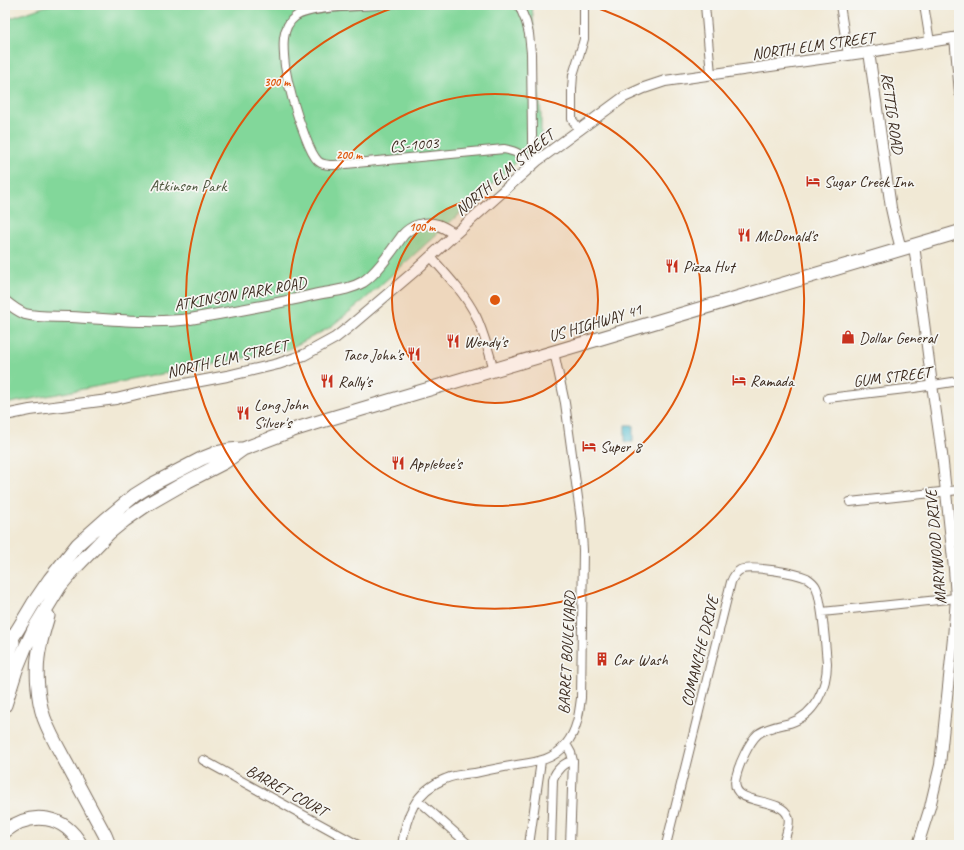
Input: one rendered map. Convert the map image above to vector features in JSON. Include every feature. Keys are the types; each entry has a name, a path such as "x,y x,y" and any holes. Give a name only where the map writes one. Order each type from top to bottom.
{"highway":[{"name":"US HIGHWAY 41","path":"243,449 296,429 959,232"},
{"path":"5,705 16,670 35,627 60,586 91,551 109,533 148,504 182,484 225,462 243,449"},
{"path":"5,649 50,579 78,544 105,520 135,495 201,459 222,452 243,449"},
{"path":"60,586 39,647 38,681 40,700 49,731 102,829 109,845"},
{"path":"5,664 18,629"},
{"path":"67,765 118,845"},
{"path":"5,830 16,823 27,819 38,817 50,819 70,829 81,845"}],"street":[{"name":"CS-1003","path":"379,5 307,11 294,18 287,27 283,45 288,86 302,129 318,161 326,165 335,165 504,150 518,153 533,164"},
{"path":"519,5 526,22 531,53 533,164"},
{"path":"580,130 572,119 572,89 573,75 584,39 584,5"},
{"path":"705,5 711,74"},
{"path":"840,5 848,55"},
{"path":"924,5 930,42"},
{"path":"956,37 959,93"},
{"name":"NORTH ELM STREET","path":"5,415 30,410 116,399 153,390 242,373 291,360 315,349 338,336 416,270 533,164 624,97 644,88 665,81 869,52 956,37"},
{"name":"RETTIG ROAD","path":"869,52 891,208 901,250"},
{"name":"ATKINSON PARK ROAD","path":"5,300 26,314 38,316 149,322 177,321 281,303 347,289 369,277 407,231 412,228 423,224 433,224 455,234"},
{"name":"MARYWOOD DRIVE","path":"914,246 946,491 957,598 940,765 930,807 918,845"},
{"path":"431,257 460,290 474,312 482,330 494,370"},
{"name":"BARRET BOULEVARD","path":"402,845 407,822 413,807 430,788 445,779 454,776 541,761 560,750 566,744 575,728 581,698 583,550 581,516 565,403 554,352"},
{"name":"GUM STREET","path":"828,398 959,381"},
{"path":"850,502 959,490"},
{"name":"COMANCHE DRIVE","path":"666,845 729,588 733,577 740,570 750,569 801,576 812,582 817,591 822,612 827,663 826,679 821,694 813,707 802,717 790,723 769,728 753,740 746,750 735,781 738,791 744,796 752,800 777,806 786,812 789,822 783,845"},
{"path":"822,612 957,598"},
{"path":"566,744 573,761 570,845"},
{"name":"BARRET COURT","path":"203,760 358,845"},
{"path":"529,845 541,761"},
{"path":"551,845 553,779 555,773 559,769 569,761 573,761"},
{"path":"418,800 469,845"}],"green space":[{"name":"Atkinson Park","path":"49,5 532,5 541,115 541,140 364,300 329,328 287,350 5,404 5,20"}],"water":[{"path":"625,425 633,425 633,442 625,442"}],"place":[{"name":"Sugar Creek Inn","path":"813,181"},
{"name":"McDonald's","path":"744,235"},
{"name":"Pizza Hut","path":"672,266"},
{"name":"Dollar General","path":"848,337"},
{"name":"Wendy's","path":"453,341"},
{"name":"Taco John's","path":"414,354"},
{"name":"Ramada","path":"739,380"},
{"name":"Rally's","path":"327,381"},
{"name":"Long John Silver's","path":"243,413"},
{"name":"Super 8","path":"589,446"},
{"name":"Applebee's","path":"398,463"},
{"name":"Car Wash","path":"602,659"}]}
